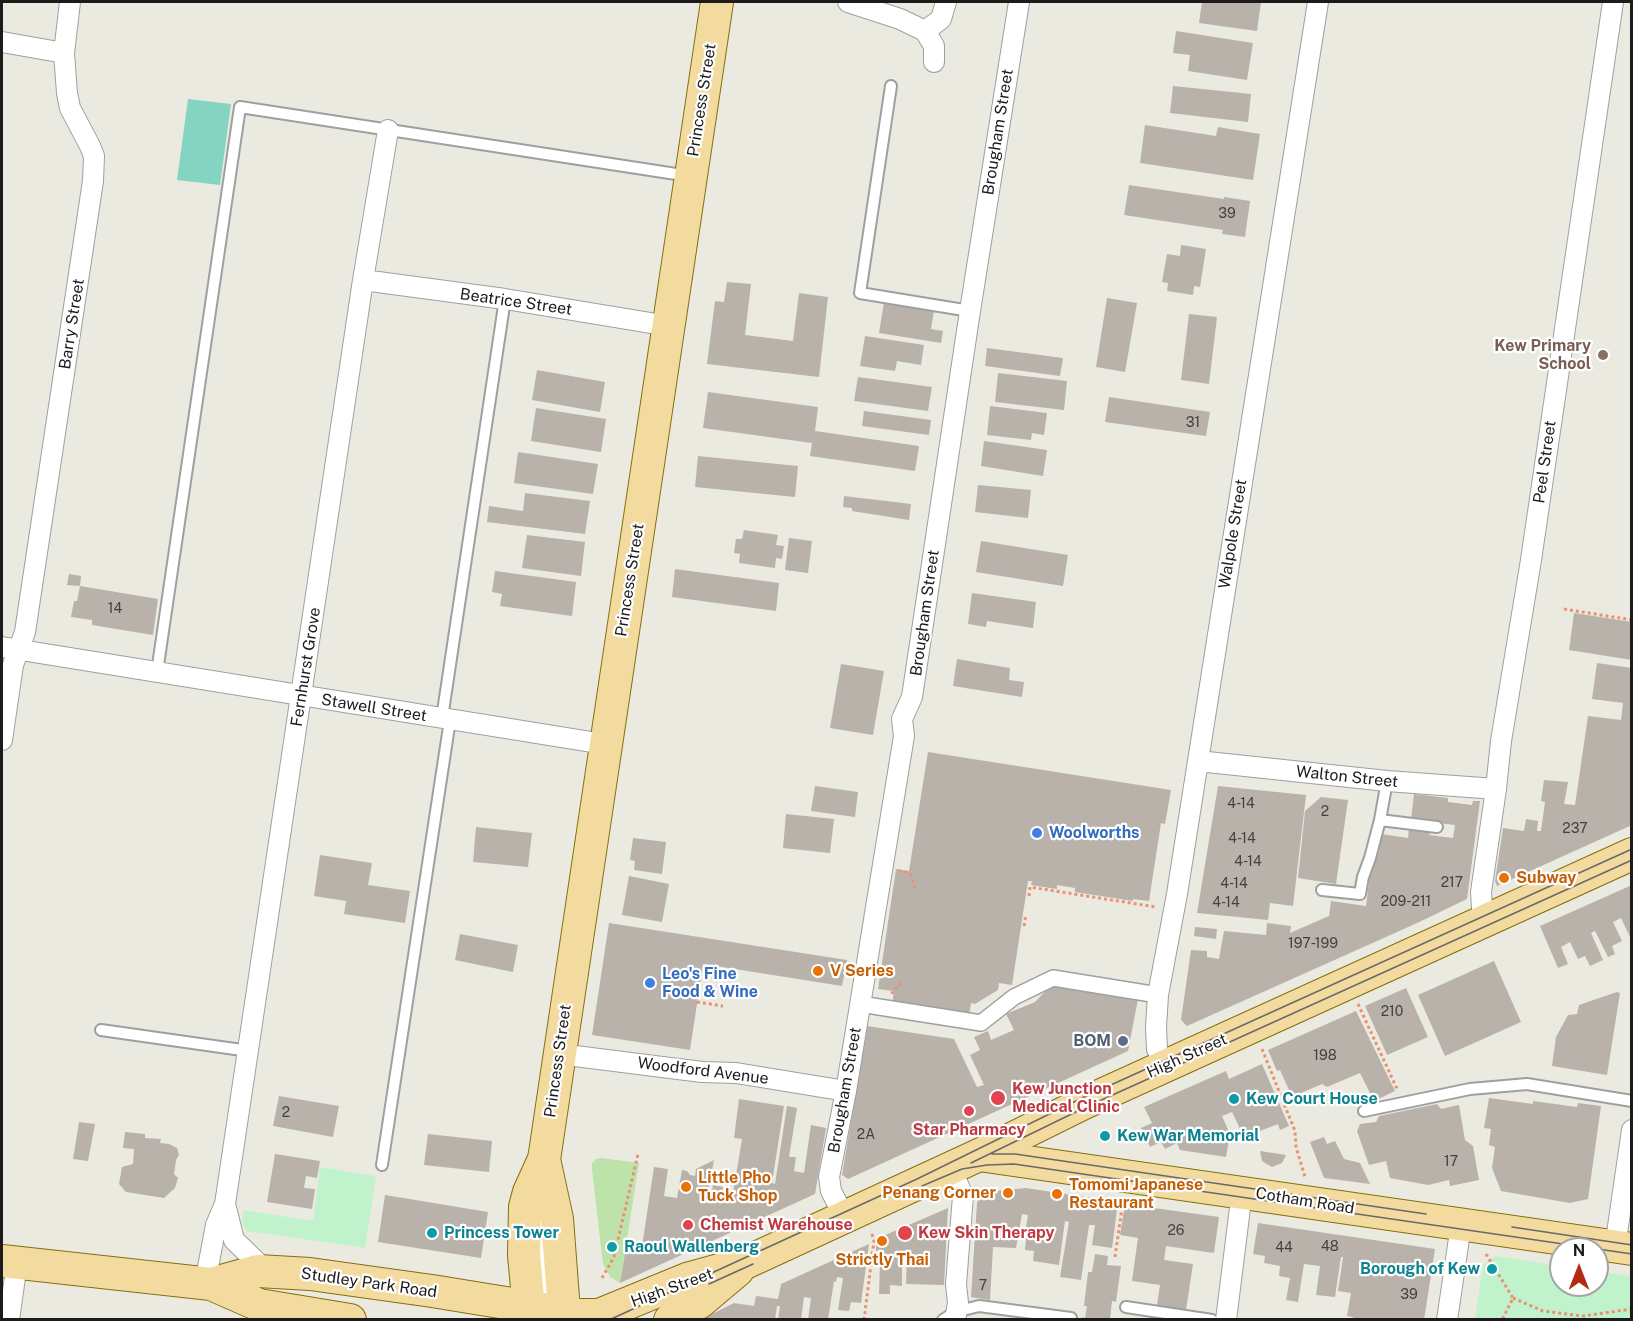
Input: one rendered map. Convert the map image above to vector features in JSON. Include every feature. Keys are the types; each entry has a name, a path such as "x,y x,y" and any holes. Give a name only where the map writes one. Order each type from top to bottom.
{"main road":[{"name":"Princess Street","path":"554,1315 524,1255 527,1200 544,1159 604,744 717,2"},
{"name":"High Street","path":"554,1315 599,1315 681,1282 746,1263 979,1155 1039,1124 1632,854"},
{"name":"Cotham Road","path":"979,1155 1623,1248"},
{"path":"544,1159 568,1211 554,1315"},
{"path":"432,1291 497,1282 512,1272 524,1255"},
{"name":"Studley Park Road","path":"9,1262 208,1284 259,1305 350,1320"},
{"name":"High Street","path":"670,1320 700,1302 746,1263"},
{"name":"Studley Park Road","path":"208,1284 258,1271 330,1276 432,1291 554,1315"}],"street":[{"name":"Barry Street","path":"2,740 13,665 10,649 24,636 27,620 89,214 94,165 90,146 70,108 65,77 64,52 70,2"},
{"path":"848,2 900,19 925,31 934,46 934,62"},
{"path":"925,31 941,18 946,2"},
{"name":"Brougham Street","path":"854,1213 831,1191 829,1182 860,1004 872,979 904,736 902,719 912,697 1019,2"},
{"name":"Walpole Street","path":"1165,1066 1157,1049 1158,995 1198,761 1318,2"},
{"name":"Peel Street","path":"1483,922 1481,892 1501,741 1531,560 1613,2"},
{"path":"2,42 64,52"},
{"name":"Fernhurst Grove","path":"208,1284 216,1226 225,1204 249,1051 363,280 388,130"},
{"name":"Beatrice Street","path":"363,280 505,299 669,326"},
{"name":"Stawell Street","path":"10,649 604,744"},
{"name":"Walton Street","path":"1198,761 1387,781 1496,789"},
{"path":"860,1004 981,1023 1014,997 1053,978 1158,995"},
{"name":"Woodford Avenue","path":"559,1053 702,1072 736,1073 846,1091"},
{"path":"1623,1248 1632,1130"},
{"path":"951,1168 963,1196 956,1284 958,1303 951,1317"},
{"path":"1226,1320 1242,1192"},
{"name":"Fernhurst Grove","path":"225,1204 234,1240 266,1271"},
{"path":"1447,1320 1461,1225"},
{"path":"9,1262 9,1320"}],"lane":[{"path":"891,86 860,293 970,311"},
{"path":"156,672 240,107 690,176"},
{"path":"382,1165 505,299"},
{"path":"1322,890 1360,894 1380,820 1387,781"},
{"path":"1380,820 1437,827"},
{"path":"101,1030 249,1051"},
{"path":"1364,1111 1470,1089 1527,1084 1632,1101"},
{"path":"951,1317 979,1306 1071,1318"},
{"path":"1126,1307 1212,1320"}],"path":[{"path":"1564,609 1632,620"},
{"path":"910,873 916,891"},
{"path":"1029,896 1030,887 1157,908"},
{"path":"1024,926 1026,915"},
{"path":"893,991 901,983"},
{"path":"1348,984 1404,1103"},
{"path":"697,1002 723,1006"},
{"path":"1262,1049 1295,1131 1296,1147 1305,1177"},
{"path":"602,1278 614,1257 638,1154"},
{"path":"1115,1257 1123,1199"},
{"path":"854,1213 874,1240 864,1320"},
{"path":"1485,1252 1513,1298 1543,1311 1583,1316 1632,1309"},
{"path":"1502,1320 1513,1298"}],"green space":[{"path":"601,1158 639,1163 620,1283 610,1277 603,1264 592,1169 592,1163"},
{"path":"320,1167 376,1176 365,1248 247,1231 242,1223 244,1210 313,1221"},
{"path":"1495,1256 1549,1264 1549,1297 1609,1297 1609,1273 1631,1276 1631,1319 1475,1319 1483,1265"}],"shaded area":[{"path":"188,99 231,104 220,185 177,180"}],"building":[{"path":"1202,2 1261,2 1257,31 1199,23"},
{"path":"1176,31 1253,43 1247,80 1188,71 1190,55 1173,53"},
{"path":"1173,86 1251,94 1248,122 1170,113"},
{"path":"1145,125 1216,136 1218,127 1260,134 1253,180 1140,163"},
{"path":"1129,185 1250,201 1245,237 1222,234 1223,230 1124,215"},
{"path":"1181,245 1206,249 1200,287 1194,286 1193,295 1167,291 1168,283 1162,282 1167,254 1180,256"},
{"path":"727,282 751,284 745,335 793,341 799,293 828,297 819,377 707,364 715,301 724,302"},
{"path":"1107,298 1137,303 1125,372 1096,367"},
{"path":"884,302 934,310 931,329 943,331 941,343 879,333"},
{"path":"1189,314 1217,317 1209,384 1181,380"},
{"path":"865,336 924,345 921,365 897,361 895,371 860,366"},
{"path":"987,348 1063,358 1060,376 985,366"},
{"path":"537,370 605,382 600,412 532,400"},
{"path":"998,373 1067,381 1064,410 995,402"},
{"path":"858,377 932,387 928,411 854,401"},
{"path":"708,392 818,407 815,431 919,446 915,471 810,456 812,443 703,428"},
{"path":"1109,397 1210,412 1206,436 1105,422"},
{"path":"990,406 1047,413 1044,435 1032,433 1031,440 987,435"},
{"path":"536,408 606,419 601,452 531,441"},
{"path":"864,411 931,420 929,435 862,426"},
{"path":"984,441 1047,450 1043,476 981,466"},
{"path":"518,452 598,464 593,494 514,483"},
{"path":"698,456 798,466 795,497 695,487"},
{"path":"978,485 1031,490 1028,518 975,512"},
{"path":"525,493 590,501 585,534 487,522 489,506 523,511"},
{"path":"844,496 911,504 909,520 852,511 852,508 843,507"},
{"path":"744,530 778,535 776,545 784,546 782,559 776,558 775,568 739,563 740,554 734,553 736,539 742,539"},
{"path":"527,535 585,542 581,576 522,568"},
{"path":"789,538 812,541 808,573 785,570"},
{"path":"981,541 1068,555 1063,586 976,572"},
{"path":"675,569 779,583 776,611 672,597"},
{"path":"495,571 576,582 572,616 500,606 502,594 492,592"},
{"path":"69,574 81,576 80,586 67,585"},
{"path":"80,586 158,599 153,635 92,625 92,620 71,617"},
{"path":"972,593 1036,602 1033,628 987,621 986,627 968,624"},
{"path":"1574,613 1632,622 1632,660 1569,650"},
{"path":"957,659 1010,668 1009,680 1024,682 1022,697 953,686"},
{"path":"1597,663 1632,668 1632,825 1497,886 1495,881 1503,828 1524,831 1526,819 1538,821 1537,831 1541,831 1545,802 1541,801 1544,780 1568,782 1564,804 1575,805 1588,716 1621,720 1623,703 1592,699"},
{"path":"841,664 884,671 873,735 830,728"},
{"path":"928,752 1171,790 1165,824 1161,823 1149,901 1133,899 1133,901 1075,892 1075,888 1057,885 1057,889 1031,885 1032,881 1028,881 1012,985 999,983 998,990 975,1004 971,1003 969,1016 892,1005 894,991 878,989 896,869 909,871"},
{"path":"815,786 858,792 855,817 811,811"},
{"path":"1218,786 1306,795 1293,906 1270,903 1268,920 1197,913"},
{"path":"1414,794 1448,798 1448,802 1472,805 1473,801 1480,801 1467,899 1187,1026 1181,1020 1191,950 1207,951 1207,957 1219,959 1224,931 1266,935 1267,923 1291,926 1290,933 1329,916 1331,901 1366,906 1371,867 1379,853 1381,834 1408,838 1409,828 1431,830 1429,835 1453,838 1455,825 1411,820"},
{"path":"1321,797 1348,800 1336,884 1298,878 1305,811"},
{"path":"786,814 834,819 830,853 783,848"},
{"path":"476,827 532,833 528,867 473,862"},
{"path":"633,838 666,842 662,874 634,870 635,861 630,860"},
{"path":"320,855 372,863 368,885 410,891 405,923 344,914 346,901 314,896"},
{"path":"629,876 669,884 662,922 622,915"},
{"path":"1632,885 1632,913 1630,914 1632,936 1630,937 1621,918 1613,922 1622,941 1612,946 1615,954 1608,957 1595,931 1591,933 1603,960 1590,966 1585,956 1578,959 1570,942 1561,947 1568,964 1558,968 1540,926"},
{"name":"Leo's Fine Food & Wine","path":"609,923 847,960 842,986 703,964 690,1050 592,1035"},
{"path":"1195,927 1217,929 1216,939 1194,936"},
{"path":"460,934 518,945 513,972 455,960"},
{"path":"1494,961 1521,1022 1445,1056 1418,995"},
{"path":"1055,981 1139,994 1128,1051 848,1179 842,1175 867,1026 954,1039 977,1087 984,1085 970,1055 980,1050 974,1037 988,1031 991,1040 1014,1030 1006,1014 1035,1002"},
{"path":"1406,988 1428,1037 1387,1055 1365,1006"},
{"path":"1617,992 1620,993 1607,1075 1552,1066 1556,1037 1568,1015 1577,1014 1579,1005"},
{"path":"1356,1011 1395,1091 1374,1101 1360,1073 1327,1087 1322,1084 1292,1097 1268,1050"},
{"name":"Kew Court House","path":"1262,1064 1289,1126 1280,1130 1278,1124 1247,1136 1243,1127 1240,1129 1232,1112 1222,1116 1230,1134 1226,1157 1180,1150 1177,1143 1165,1149 1161,1142 1150,1147 1141,1128 1152,1123 1144,1107 1226,1071 1229,1079"},
{"path":"279,1096 339,1106 333,1137 273,1126"},
{"path":"1489,1098 1533,1104 1533,1101 1577,1107 1578,1103 1601,1106 1588,1199 1570,1203 1501,1191 1492,1168 1495,1147 1489,1145 1491,1129 1484,1128"},
{"path":"739,1099 784,1106 772,1183 775,1184 787,1106 797,1108 789,1157 796,1157 794,1171 804,1173 811,1125 826,1128 815,1194 620,1283 627,1241 639,1243 637,1252 641,1253 654,1167 668,1169 664,1196 677,1198 682,1170 695,1176 696,1169 714,1160 706,1203 710,1203 713,1185 723,1187 721,1197 732,1199 742,1139 734,1138"},
{"path":"1437,1104 1441,1109 1459,1105 1465,1140 1473,1146 1479,1180 1450,1186 1449,1180 1428,1185 1390,1178 1386,1161 1369,1165 1357,1131 1360,1124 1376,1122 1379,1116"},
{"path":"79,1122 95,1124 88,1161 73,1159"},
{"path":"125,1132 145,1134 145,1138 161,1139 160,1143 177,1148 179,1155 174,1174 178,1178 175,1188 164,1198 126,1192 119,1184 122,1167 133,1164 134,1149 123,1148"},
{"path":"428,1134 492,1141 489,1172 424,1165"},
{"path":"1324,1137 1327,1144 1335,1141 1344,1159 1360,1163 1370,1184 1324,1178 1310,1142"},
{"path":"1260,1151 1286,1155 1282,1163 1272,1167 1262,1161"},
{"path":"275,1154 320,1161 317,1178 306,1176 304,1188 315,1189 312,1209 267,1202"},
{"path":"1026,1188 1118,1202 1112,1248 1092,1245 1095,1225 1089,1225 1081,1280 1060,1277 1069,1222 1065,1221 1059,1265 1033,1261 1034,1251 1025,1250 1026,1240 1024,1240 1028,1215 1022,1214 1016,1248 993,1247 990,1300 971,1297 977,1203 980,1196 986,1192"},
{"name":"Princess Tower","path":"385,1195 488,1212 481,1258 378,1242"},
{"path":"1125,1204 1219,1217 1214,1253 1166,1246 1164,1260 1193,1264 1186,1310 1157,1305 1160,1285 1132,1281 1138,1238 1120,1235"},
{"path":"948,1208 944,1285 906,1284 907,1251 905,1251 902,1256 902,1286 890,1285 890,1294 879,1294 880,1262 876,1262 876,1239"},
{"path":"1258,1223 1435,1249 1424,1320 1352,1320 1353,1317 1347,1316 1351,1293 1338,1291 1343,1257 1341,1257 1335,1297 1316,1295 1320,1266 1304,1264 1298,1302 1286,1300 1290,1278 1279,1276 1280,1266 1264,1263 1265,1256 1253,1254"},
{"path":"869,1244 861,1303 851,1302 849,1311 838,1310 843,1278 837,1277 836,1282 834,1281 828,1320 808,1320 811,1298 804,1297 801,1320 778,1320 780,1306 777,1306 775,1320 700,1320 734,1303 754,1306 756,1296 778,1299 781,1284"},
{"path":"1095,1254 1108,1256 1107,1265 1121,1266 1116,1302 1112,1301 1110,1320 1082,1320 1082,1317 1085,1318 1087,1306 1084,1306 1088,1272 1092,1272"}],"tram line":[{"path":"609,1320 917,1179 1082,1098 1632,849"},
{"path":"971,1163 1086,1107 1632,860"},
{"path":"992,1154 1015,1154 1426,1214"},
{"path":"922,1186 962,1169 1014,1164 1632,1254"},
{"path":"1512,1227 1632,1245"},
{"path":"709,1284 753,1264"}],"place":[{"name":"Kew Primary School","path":"1603,355"},
{"name":"Woolworths","path":"1037,833"},
{"name":"Subway","path":"1504,878"},
{"name":"V Series","path":"818,971"},
{"name":"Leo's Fine Food & Wine","path":"650,983"},
{"name":"BOM","path":"1123,1041"},
{"name":"Kew Junction Medical Clinic","path":"998,1098"},
{"name":"Kew Court House","path":"1234,1099"},
{"name":"Star Pharmacy","path":"969,1111"},
{"name":"Kew War Memorial","path":"1105,1136"},
{"name":"Little Pho Tuck Shop","path":"686,1187"},
{"name":"Penang Corner","path":"1008,1193"},
{"name":"Tomomi Japanese Restaurant","path":"1057,1194"},
{"name":"Chemist Warehouse","path":"688,1225"},
{"name":"Princess Tower","path":"432,1233"},
{"name":"Kew Skin Therapy","path":"905,1233"},
{"name":"Strictly Thai","path":"882,1241"},
{"name":"Raoul Wallenberg","path":"612,1247"},
{"name":"Borough of Kew","path":"1492,1269"}]}
